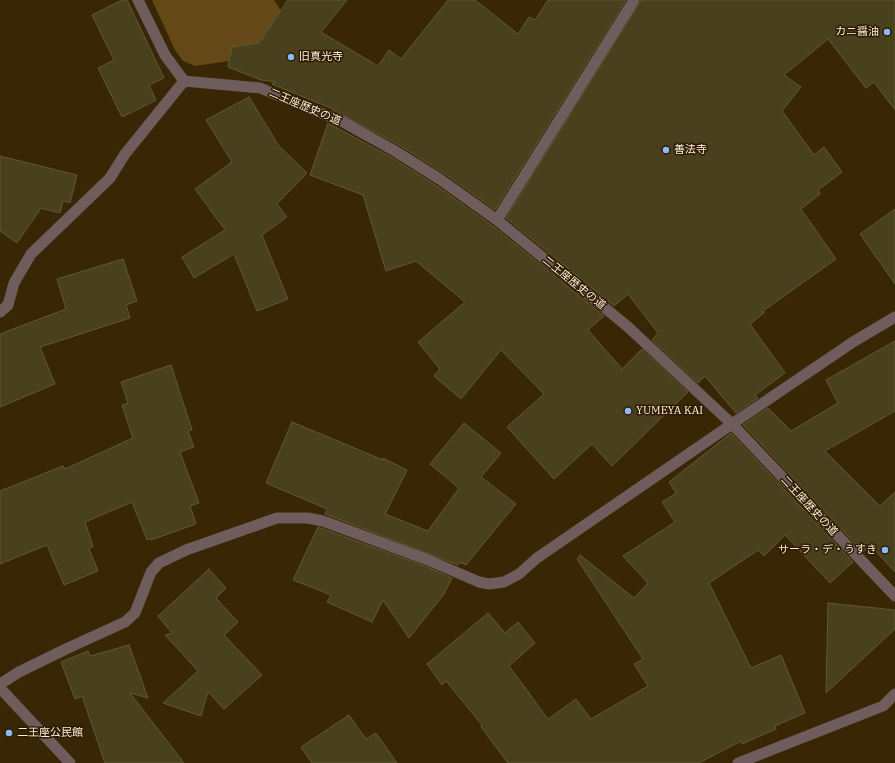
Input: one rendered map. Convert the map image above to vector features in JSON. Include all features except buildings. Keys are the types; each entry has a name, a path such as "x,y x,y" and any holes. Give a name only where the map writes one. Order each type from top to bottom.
{"street":[{"path":"0,312 8,305 14,283 31,254 110,178 125,154 184,80 165,55 138,0"},
{"path":"497,220 634,0"},
{"name":"二王座歴史の道","path":"184,80 260,88 342,122 395,151 441,180 497,220 627,326 732,424 895,596"},
{"path":"0,684 47,658 125,622 135,613 151,572 159,563 186,550 276,518 308,518 323,521 428,560 479,582 489,584 504,582 519,574 537,558 732,424 853,342 895,317"},
{"path":"0,688 70,763"},
{"path":"738,763 883,706 895,694"}],"shaded area":[{"path":"152,0 274,0 281,11 259,43 232,47 229,61 195,66 183,61 175,50"}],"place":[{"name":"カニ醤油","path":"887,32"},
{"name":"旧真光寺","path":"291,57"},
{"name":"善法寺","path":"666,150"},
{"name":"YUMEYA KAI","path":"628,411"},
{"name":"サーラ・デ・うすき","path":"885,550"},
{"name":"二王座公民館","path":"9,733"}]}
